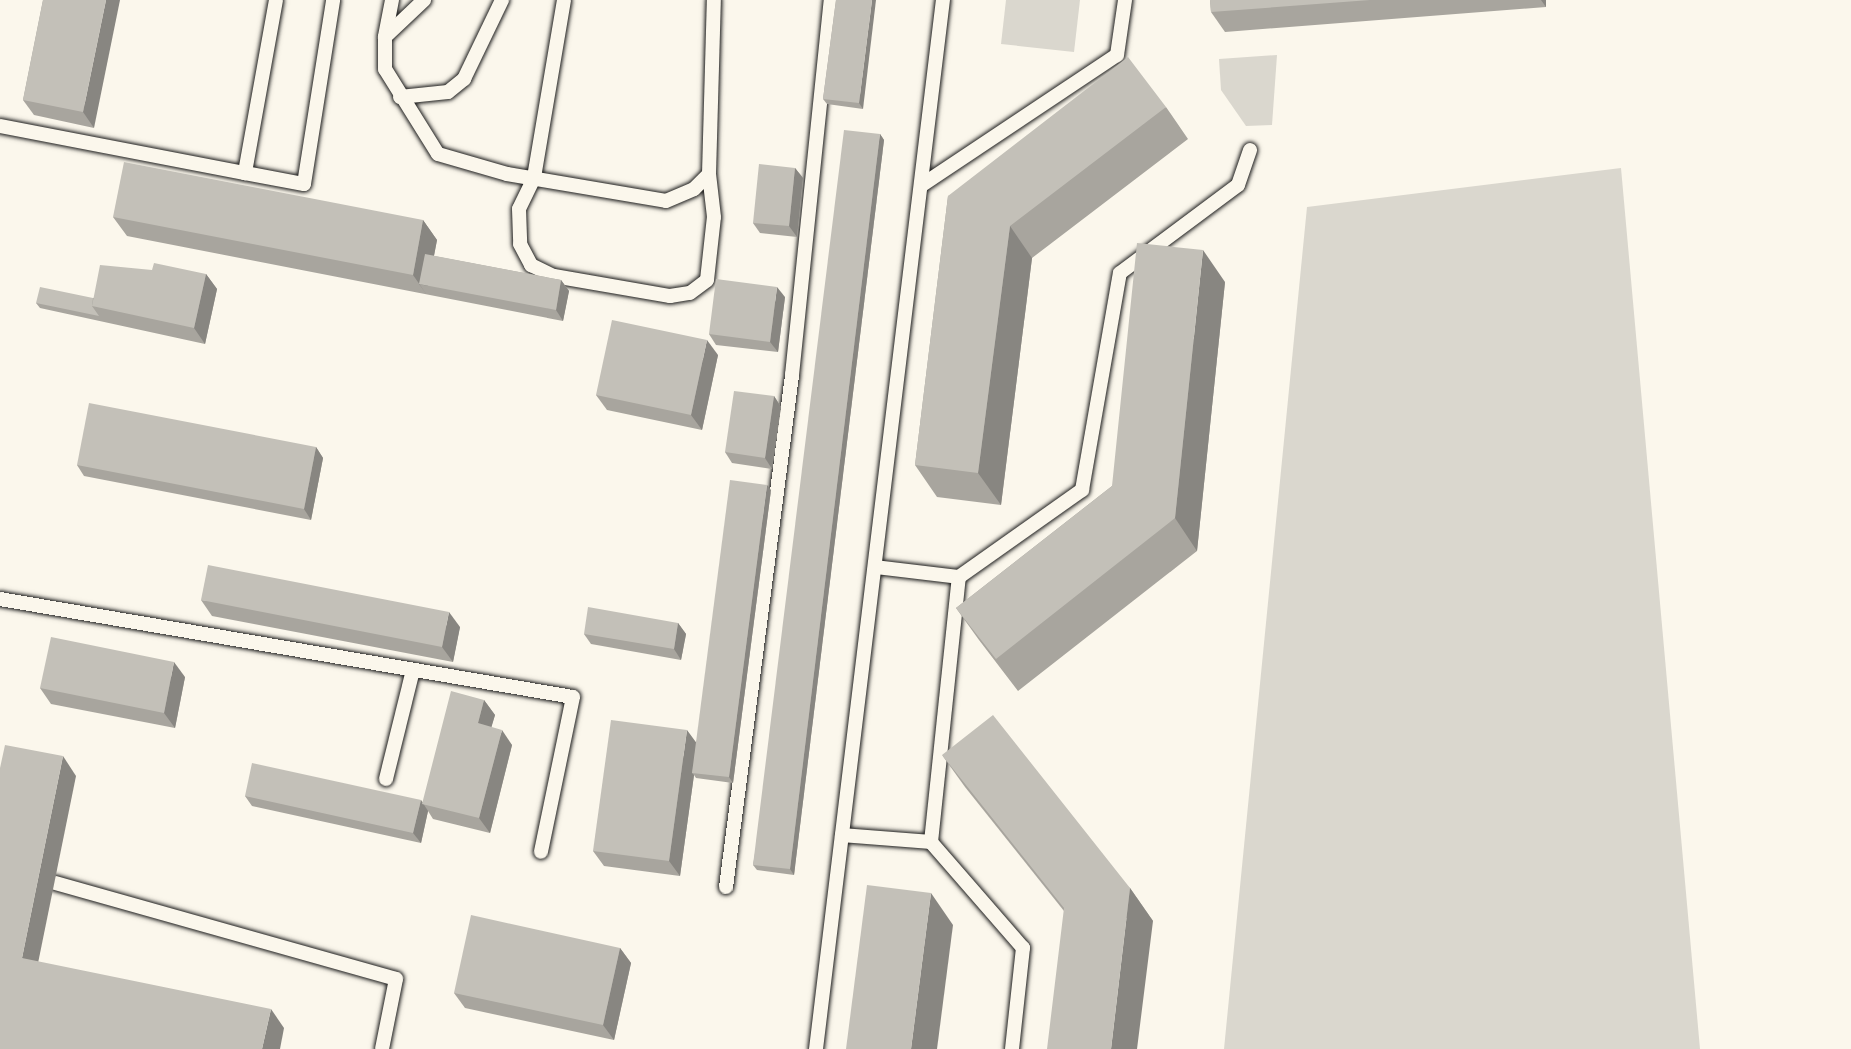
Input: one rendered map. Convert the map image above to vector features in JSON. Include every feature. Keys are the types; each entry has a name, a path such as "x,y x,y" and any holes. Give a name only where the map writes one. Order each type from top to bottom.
{"lane":[{"path":"245,172 276,0"},
{"path":"0,126 304,184 333,0"},
{"path":"392,0 385,37 385,69 400,97 438,154 452,162 666,201 694,189 709,174"},
{"path":"385,37 424,0"},
{"path":"400,97 448,92 464,79 502,0"},
{"path":"564,0 534,178 519,209 520,244 531,265 554,276 670,296 690,293 707,280 714,217 709,174 714,0"},
{"path":"726,887 792,375 831,0"},
{"path":"816,1049 943,0"},
{"path":"922,185 1117,55 1125,0"},
{"path":"875,567 958,577 1082,490 1120,273 1238,185 1250,150"},
{"path":"931,842 958,577"},
{"path":"0,599 573,697 541,852"},
{"path":"386,778 413,670"},
{"path":"842,835 931,842 1023,948 1012,1049"},
{"path":"55,883 396,979 382,1049"}],"shaded area":[{"path":"1006,0 1080,0 1074,52 1001,44"},
{"path":"1277,55 1272,125 1246,126 1221,90 1219,59"},
{"path":"1621,168 1700,1049 1224,1049 1307,207"}],"building":[{"path":"43,0 106,0 83,112 23,100"},
{"path":"836,0 872,0 859,103 823,99"},
{"path":"1210,0 1370,0 1211,12"},
{"path":"1128,57 1166,107 1010,226 978,473 915,465 948,196"},
{"path":"844,130 880,134 790,869 753,865"},
{"path":"124,162 423,220 413,275 113,217"},
{"path":"759,164 795,168 789,226 753,223"},
{"path":"1137,243 1203,250 1175,518 996,659 956,608 1112,486"},
{"path":"425,254 561,280 556,310 419,284"},
{"path":"154,263 206,274 194,328 92,306 100,265 152,270"},
{"path":"716,279 777,287 770,342 709,334"},
{"path":"40,287 93,298 92,306 99,316 36,303"},
{"path":"612,320 707,340 691,415 596,395"},
{"path":"734,391 774,396 765,458 725,452"},
{"path":"89,403 316,447 304,509 77,465"},
{"path":"730,480 767,485 729,777 692,773"},
{"path":"208,565 449,612 442,647 201,600"},
{"path":"588,607 678,623 674,649 584,634"},
{"path":"51,637 174,662 164,713 40,688"},
{"path":"451,691 484,700 478,723 502,730 479,818 422,804"},
{"path":"993,715 1130,888 1111,1049 1047,1049 1064,908 942,755"},
{"path":"611,720 687,730 669,861 593,851"},
{"path":"5,745 63,756 22,958 271,1009 262,1049 0,1049 0,768"},
{"path":"252,763 421,800 413,833 245,796"},
{"path":"867,885 931,893 911,1049 846,1049"},
{"path":"471,915 620,948 603,1025 454,993"}]}
